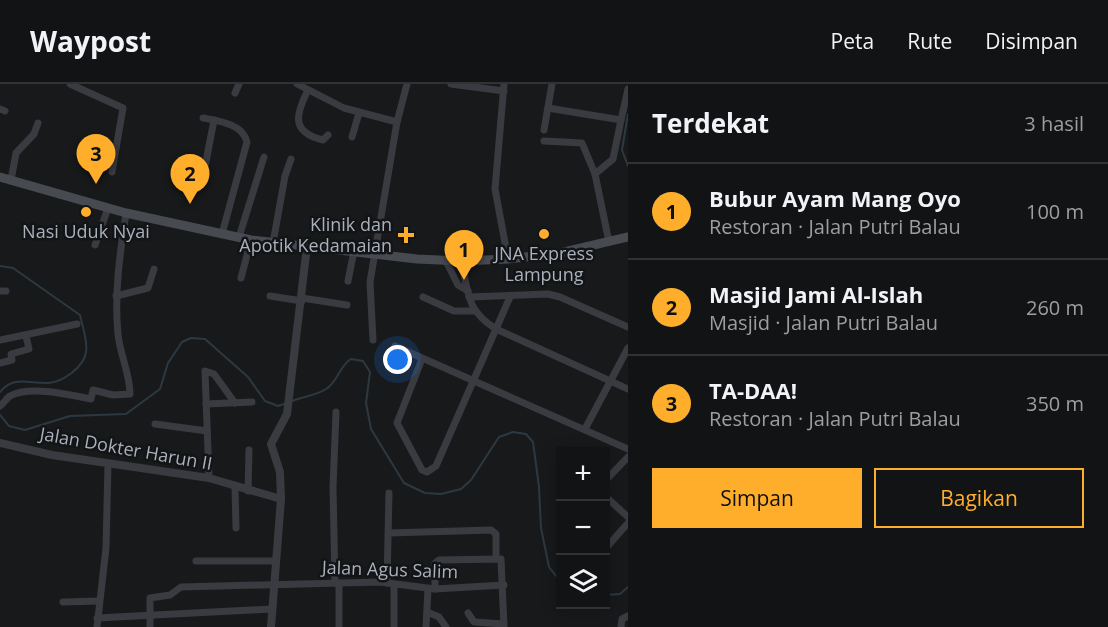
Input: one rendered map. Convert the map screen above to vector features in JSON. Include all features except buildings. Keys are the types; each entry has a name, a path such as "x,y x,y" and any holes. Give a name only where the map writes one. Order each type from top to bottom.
{"main road":[{"path":"0,177 126,213 251,240 446,261 508,259 560,253 628,237"}],"street":[{"path":"70,84 123,108 112,172"},
{"path":"235,93 238,84"},
{"path":"297,84 359,113 397,122"},
{"path":"373,340 370,282 397,122 407,84"},
{"path":"451,84 504,87 495,189 508,259"},
{"path":"544,130 552,84"},
{"path":"595,174 613,159 628,89"},
{"path":"308,90 298,109 298,123 303,130 316,138 324,140 328,135"},
{"path":"548,108 621,120"},
{"path":"352,136 359,113"},
{"path":"203,118 241,131 247,142 222,234"},
{"path":"203,177 214,120"},
{"path":"11,180 16,153 34,134 38,123"},
{"path":"544,141 582,143 595,174 609,242"},
{"path":"239,237 264,157"},
{"path":"273,243 285,176 291,159"},
{"path":"95,245 108,208"},
{"path":"0,406 10,396 25,393 58,392 91,399 93,390 113,394 130,394 121,356 116,296 126,213"},
{"path":"241,278 251,240"},
{"path":"271,627 281,499 280,472 271,444 287,414 307,246"},
{"path":"348,281 354,251"},
{"path":"446,261 458,285 469,294 510,297 548,294 560,297 628,327"},
{"path":"461,261 473,311"},
{"path":"116,296 148,288 153,269"},
{"path":"270,296 347,305"},
{"path":"423,297 454,311 473,311 496,329 628,389"},
{"path":"422,359 397,420 398,427 424,472 430,472 436,466 510,297"},
{"path":"0,340 77,324"},
{"path":"0,363 12,360 11,354 29,349 26,336"},
{"path":"395,346 628,449"},
{"path":"585,429 628,348"},
{"path":"209,478 204,373 208,370 214,374 235,403"},
{"path":"206,404 252,402"},
{"path":"336,412 333,487 339,627"},
{"path":"155,423 207,431"},
{"name":"Jalan Dokter Harun II","path":"0,443 52,455 209,478 281,499"},
{"path":"248,491 249,450"},
{"path":"610,476 628,457"},
{"path":"97,627 98,601 106,548 108,464"},
{"path":"235,486 236,528"},
{"path":"389,493 394,627"},
{"path":"610,501 628,517"},
{"path":"610,543 628,523"},
{"path":"389,532 491,530 496,534 496,558"},
{"path":"426,627 435,563 439,560 501,559 504,585 504,626 474,622 468,613"},
{"path":"196,561 276,561"},
{"name":"Jalan Agus Salim","path":"150,616 151,597 170,595 181,587 337,582 391,583 431,589 504,585"},
{"path":"63,602 98,601"},
{"path":"97,618 272,609"},
{"path":"427,612 439,617 446,627"},
{"path":"150,616 150,627"},
{"path":"621,627 622,618 628,616"}],"waterway":[{"path":"628,114 622,150 628,166"},
{"path":"0,266 13,268 80,315 86,338 84,358 66,377 48,383 16,382 0,392"},
{"path":"0,415 9,426 25,430 70,416 126,414 160,389 168,363 182,342 191,338 205,339 248,377 265,401 278,406 287,403"},
{"path":"292,401 326,389 351,359 363,361 370,372 366,403 371,429 404,483 425,493 441,494 461,489 471,480 499,437 513,432 526,434 533,442 539,487 541,528 549,567 556,576"},
{"path":"610,595 620,594 628,587"}],"place":[{"name":"TA-DAA!","path":"96,184"},
{"name":"Masjid Jami Al-Islah","path":"190,204"},
{"name":"Nasi Uduk Nyai","path":"86,212"},
{"name":"JNA Express Lampung","path":"544,234"},
{"name":"Klinik dan Apotik Kedamaian","path":"406,235"},
{"name":"Bubur Ayam Mang Oyo","path":"464,280"}]}
